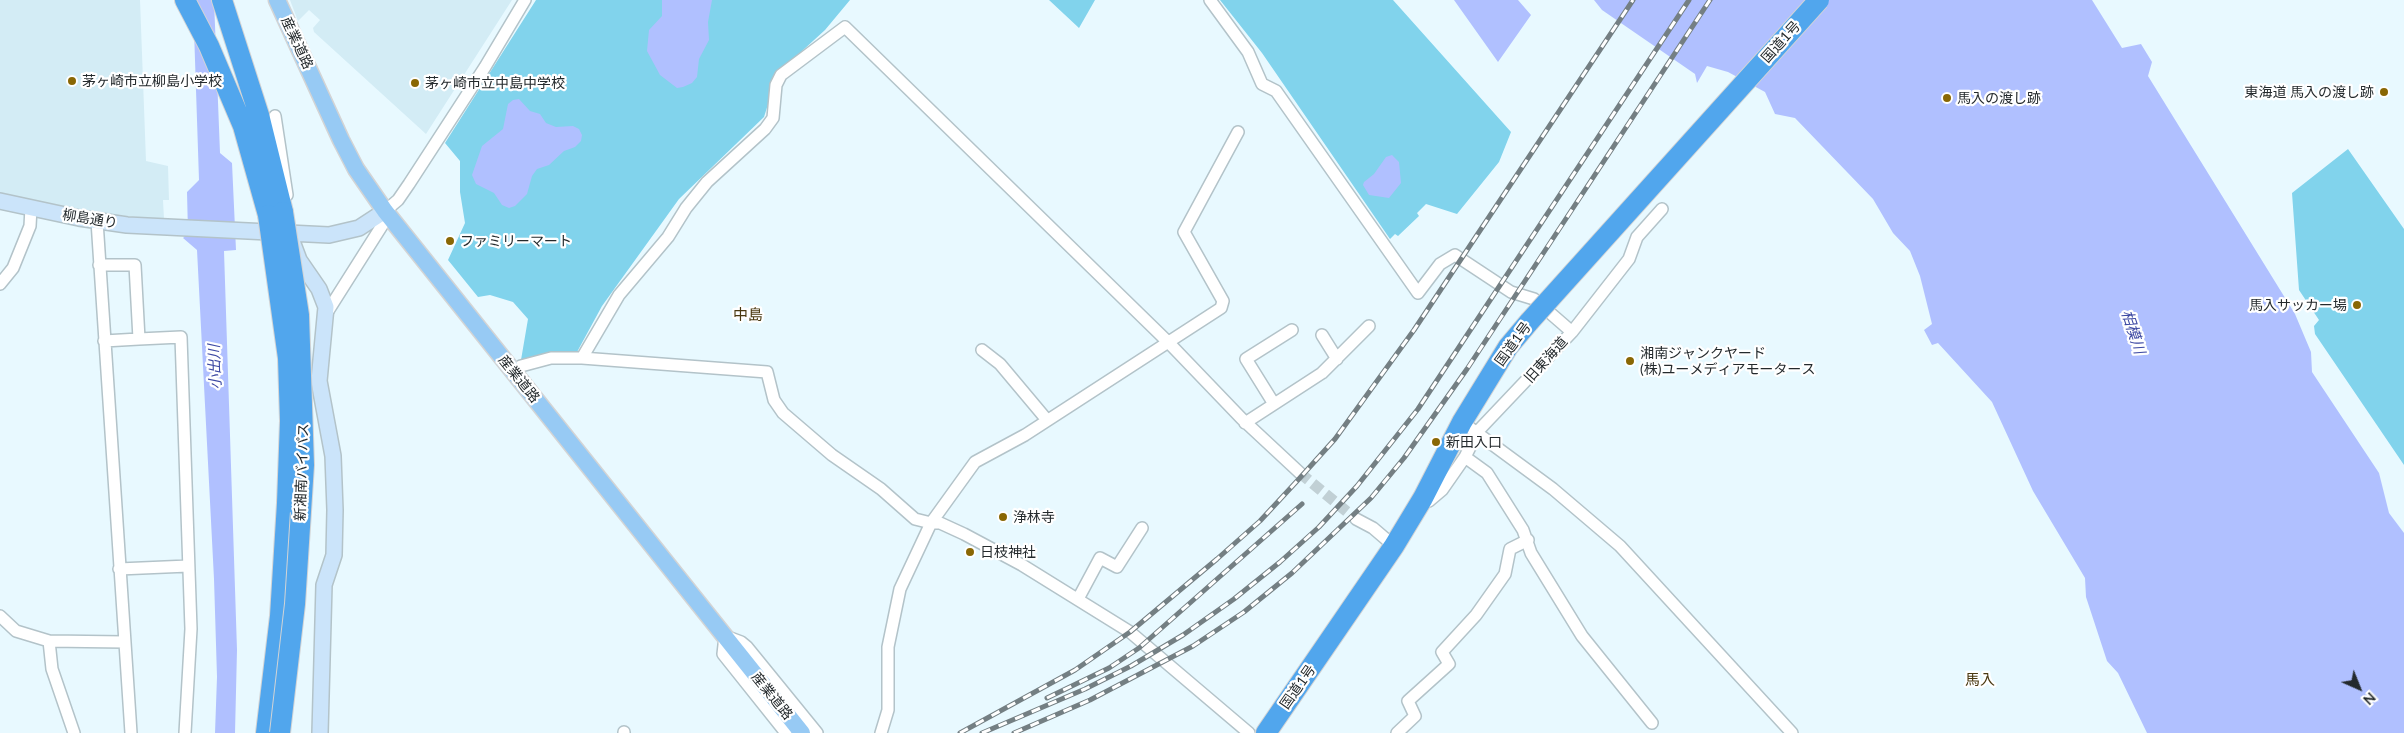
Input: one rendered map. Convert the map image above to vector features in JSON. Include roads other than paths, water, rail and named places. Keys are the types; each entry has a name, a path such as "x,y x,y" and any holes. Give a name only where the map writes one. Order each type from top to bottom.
{"highway":[{"path":"185,0 209,46 243,126 275,214"},
{"path":"222,0 258,115 275,214"},
{"name":"国道1号","path":"1266,733 1394,546 1470,427 1508,348 1528,322 1819,0"},
{"name":"新湘南バイパス","path":"266,733 280,616 290,421 288,358 275,214"},
{"name":"新湘南バイパス","path":"275,214 299,316 304,465 295,604 280,733"}],"main road":[{"name":"産業道路","path":"277,0 345,148 356,169 387,213 802,733"}],"street":[{"path":"326,314 387,213 409,184 485,68 525,0"},
{"path":"1210,0 1248,52 1262,84 1276,92 1418,293 1440,264 1455,255 1511,292 1534,299 1572,332"},
{"path":"582,358 619,295 668,237 686,208 707,182 769,124 775,109 776,85 781,75 845,26 1300,473"},
{"path":"275,116 283,155 291,233 295,252 319,289 326,314 320,387 333,456 335,510 334,555 324,586 320,733"},
{"path":"881,733 888,710 888,647 900,589 931,523 975,462 1047,420 1221,308 1223,302 1184,232 1238,132"},
{"name":"柳島通り","path":"0,201 97,221 291,233"},
{"path":"0,284 12,268 30,226 31,208"},
{"name":"旧東海道","path":"1423,498 1429,502 1442,490 1465,458 1470,427 1572,332 1629,259 1638,237 1662,209"},
{"path":"291,233 341,233 358,228 387,213"},
{"path":"97,221 131,733"},
{"path":"100,266 135,265 139,339"},
{"path":"1246,422 1322,373 1369,326"},
{"path":"1274,404 1246,360 1292,330"},
{"path":"1322,335 1337,359"},
{"path":"104,341 181,337 190,670 185,733"},
{"path":"982,350 1000,364 1047,420"},
{"path":"513,371 521,366 551,358 582,358 767,372 774,400 783,414 832,455 880,489 914,519 940,523 964,534 1078,599 1130,632 1249,733"},
{"path":"1470,427 1571,504 1620,546 1792,733"},
{"path":"1465,458 1487,473 1528,540 1531,552 1582,636 1652,723"},
{"path":"1356,519 1374,528 1394,546"},
{"path":"1078,599 1100,558 1117,567 1142,528"},
{"path":"1397,733 1415,716 1408,700 1449,664 1442,652 1476,615 1505,574 1510,549 1528,540"},
{"path":"119,569 188,566"},
{"path":"0,616 16,631 49,641 124,642"},
{"path":"786,733 723,654 725,636 741,642 747,647 817,733"},
{"path":"49,641 52,670 74,733"}],"water":[{"name":"小出川","path":"193,0 214,0 220,153 232,163 236,250 224,251 237,650 235,733 215,733 217,677 214,579 197,250 183,238 188,233 187,192 199,180"},
{"path":"662,0 712,0 708,22 709,40 699,59 697,77 692,83 683,87 677,88 660,75 647,51 649,30 662,16"},
{"path":"1454,0 1518,0 1531,15 1498,62"},
{"name":"相模川","path":"1594,0 2092,0 2122,48 2141,44 2152,62 2148,76 2295,314 2311,352 2312,372 2379,473 2389,513 2404,533 2404,733 2147,733 2118,673 2107,661 2086,597 2085,578 2033,491 1992,402 1938,343 1932,345 1924,330 1932,324 1920,276 1910,251 1893,233 1873,199 1795,118 1775,114 1765,92 1728,72 1707,66 1697,83 1695,74 1602,10"},
{"path":"519,99 530,111 540,114 546,123 556,127 573,126 579,129 582,135 581,141 575,147 564,151 549,165 537,169 532,176 527,194 515,206 509,208 502,205 494,193 476,184 472,175 482,146 503,129 508,104 513,100"},
{"path":"1392,155 1399,162 1401,183 1389,198 1369,195 1363,185 1364,182 1374,174 1386,157"}],"tunnel":[{"path":"1300,473 1356,519"}],"railway":[{"path":"960,733 1075,670 1130,632 1260,521 1298,480 1335,439 1414,330 1633,0"},
{"path":"982,733 1085,689 1131,666 1183,635 1234,599 1319,527 1357,486 1418,409 1689,0"},
{"path":"1014,733 1090,700 1193,646 1244,612 1292,573 1371,498 1404,458 1467,369 1710,0"},
{"path":"1047,698 1109,668 1139,648 1302,504"}],"place":[{"name":"茅ヶ崎市立柳島小学校","path":"72,81"},
{"name":"茅ヶ崎市立中島中学校","path":"415,83"},
{"name":"東海道 馬入の渡し跡","path":"2384,92"},
{"name":"馬入の渡し跡","path":"1947,98"},
{"name":"ファミリーマート","path":"450,241"},
{"name":"馬入サッカー場","path":"2357,305"},
{"name":"湘南ジャンクヤード (株)ユーメディアモータース","path":"1630,361"},
{"name":"新田入口","path":"1436,442"},
{"name":"浄林寺","path":"1003,517"},
{"name":"日枝神社","path":"970,552"}],"district":[{"name":"中島","path":"748,315"},
{"name":"馬入","path":"1980,680"}]}
